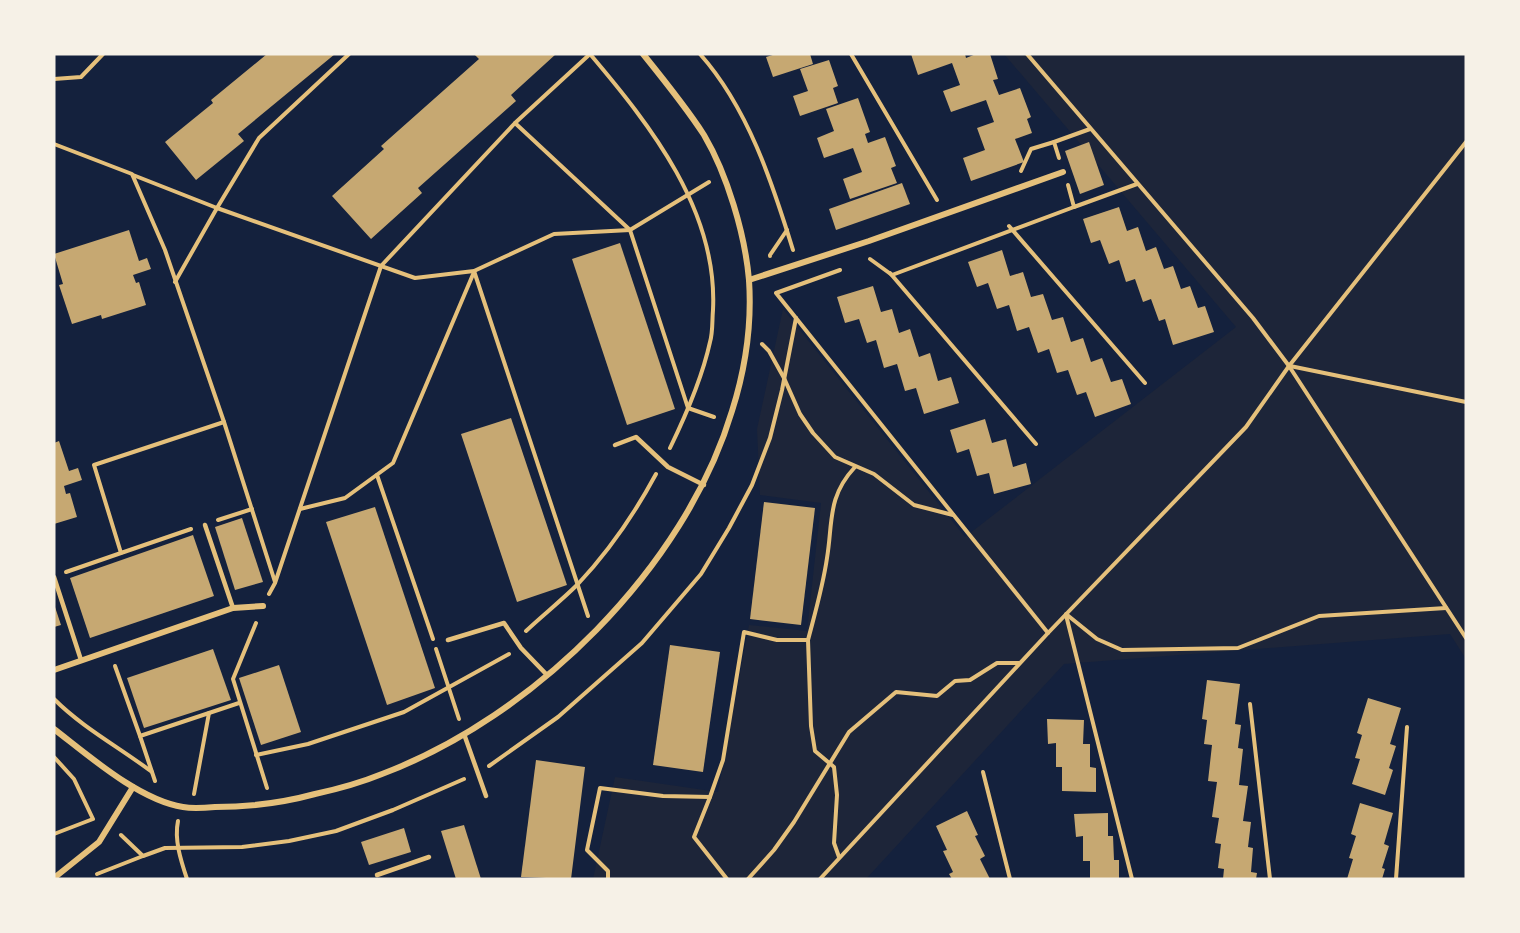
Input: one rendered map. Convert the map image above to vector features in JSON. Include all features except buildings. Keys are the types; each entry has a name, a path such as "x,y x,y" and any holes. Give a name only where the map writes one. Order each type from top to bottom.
{"street":[{"path":"54,729 133,787 181,807 244,807 342,787 383,774 464,734 498,712 547,675 594,634 642,579 672,538 704,485 729,422 741,381 748,332 749,280 738,218 723,174 704,137 675,94 643,54"},
{"path":"749,280 869,241 1063,172"},
{"path":"54,670 233,608 263,606"},
{"path":"54,878 99,842 133,787"}],"lane":[{"path":"615,445 636,437 668,467 704,485"},
{"path":"205,525 233,608"},
{"path":"54,577 81,660"},
{"path":"448,640 504,623 521,648 547,675"},
{"path":"464,734 486,796"},
{"path":"377,874 429,857"}],"path":[{"path":"54,79 81,77 103,54"},
{"path":"175,282 259,138 349,54"},
{"path":"272,803 232,679 275,583 381,266 515,123 590,54 634,105 663,150 689,195 705,242 714,291 711,341 680,425"},
{"path":"700,54 711,67 739,112 762,159 794,254"},
{"path":"850,54 937,201"},
{"path":"1027,54 1253,318 1289,366 1466,638"},
{"path":"515,123 630,230 688,408"},
{"path":"1074,207 1054,142 1090,129"},
{"path":"819,879 1048,633 1246,427 1289,366 1466,142"},
{"path":"54,144 217,208 415,278 474,271 554,234 630,230 723,174"},
{"path":"132,174 165,250 224,422 275,583"},
{"path":"892,274 1137,184"},
{"path":"1009,226 1145,383"},
{"path":"772,262 770,255 787,230"},
{"path":"861,262 871,258 892,274"},
{"path":"850,266 776,293 1048,633"},
{"path":"888,270 1036,444"},
{"path":"300,509 345,498 393,463 474,271"},
{"path":"474,271 594,634"},
{"path":"748,332 769,351 800,414 813,433 835,457 874,474 914,505 953,515"},
{"path":"1289,366 1466,402"},
{"path":"688,408 729,422"},
{"path":"121,553 94,465 224,422"},
{"path":"840,857 834,843 837,795 834,767 815,751 811,726 808,640 827,559 833,502 843,480 855,467"},
{"path":"377,475 464,734"},
{"path":"54,577 252,509"},
{"path":"1066,614 1097,639 1122,650 1238,648 1318,616 1446,608"},
{"path":"1066,614 1132,879"},
{"path":"727,879 694,837 723,760 744,632 777,640 808,640"},
{"path":"110,651 162,801"},
{"path":"748,879 774,850 794,822 849,732 896,692 937,696 955,681 970,680 997,663 1020,663"},
{"path":"54,699 97,735 152,772"},
{"path":"140,736 239,702"},
{"path":"1250,704 1270,879"},
{"path":"191,808 210,712"},
{"path":"1396,879 1407,726"},
{"path":"54,757 74,779 93,819 121,834 143,856"},
{"path":"983,772 1010,879"},
{"path":"608,879 608,871 587,850 600,788 663,796 710,797"},
{"path":"181,807 176,830 187,879"},
{"path":"54,834 93,819"},
{"path":"98,874 165,848 179,849"}],"shaded area":[{"path":"1004,54 1466,54 1466,659 1450,634 1064,664 866,879 593,879 615,777 718,792 749,625 807,631 821,503 760,495 757,429 783,309 965,537 1236,327"}]}
